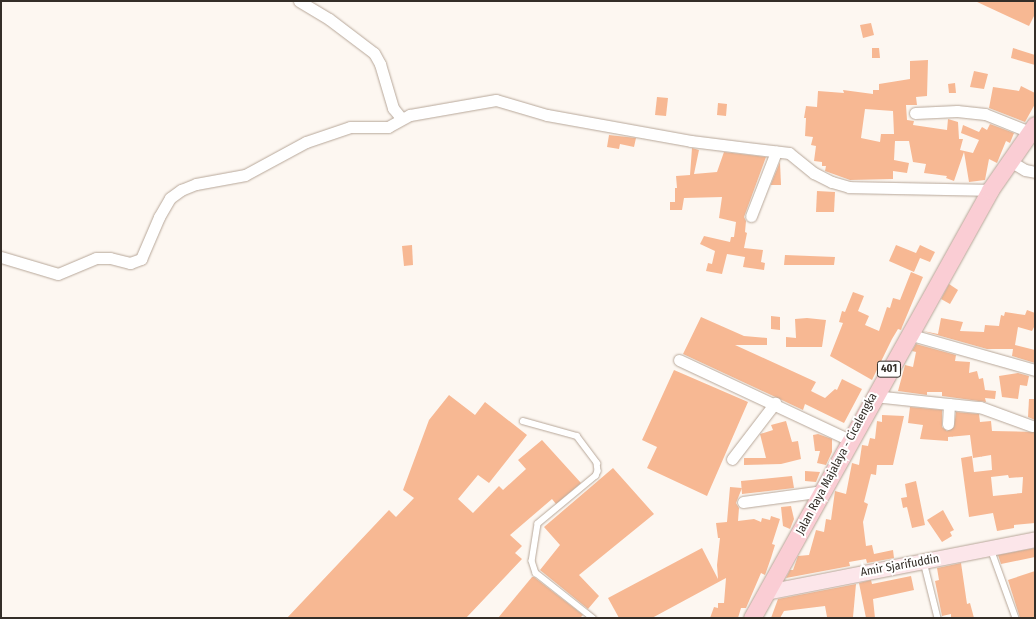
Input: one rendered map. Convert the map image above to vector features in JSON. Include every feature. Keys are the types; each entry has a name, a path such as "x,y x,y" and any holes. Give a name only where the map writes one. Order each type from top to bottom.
{"main road":[{"name":"Jalan Raya Majalaya - Cicalengka","path":"752,618 908,334 990,190 1033,128"},
{"name":"Amir Sjarifuddin","path":"766,592 991,549 1035,539"}],"street":[{"path":"298,1 329,19 374,53 380,64 393,108 401,118"},
{"path":"1,257 58,274 96,258 110,258 130,263 141,259 159,217 170,198 181,190 196,184 245,175 306,142 350,127 388,127 401,118 425,111 496,100 547,115 691,141 789,153 814,173 832,182 849,187 990,190"},
{"path":"915,113 957,111 985,114 1033,128"},
{"path":"751,216 776,152"},
{"path":"1010,161 1025,170 1035,172"},
{"path":"908,334 1035,370"},
{"path":"679,360 775,403 850,440"},
{"path":"874,396 980,407 1032,426"},
{"path":"732,459 775,403"},
{"path":"948,424 949,404"},
{"path":"743,502 823,491"}],"lane":[{"path":"523,421 576,436 597,463 598,471 596,476 538,524 532,561 536,573 593,618"},
{"path":"991,549 1016,618"},
{"path":"924,562 938,618"}],"building":[{"path":"975,1 1035,1 1035,14 1029,26"},
{"path":"871,23 874,35 863,38 860,25"},
{"path":"872,48 879,48 880,58 872,58"},
{"path":"1013,48 1035,55 1035,65 1011,58"},
{"path":"928,60 927,96 916,97 917,105 906,105 907,120 914,121 913,125 947,130 948,119 958,122 959,139 963,139 960,150 973,153 979,140 961,133 963,125 979,132 982,127 987,130 990,124 1014,133 1010,143 1006,141 997,163 989,159 985,180 969,182 964,152 954,181 946,178 947,176 924,173 926,164 913,162 909,141 895,141 894,160 909,163 907,173 893,171 893,179 850,180 825,171 826,166 822,166 822,162 814,161 816,146 811,145 813,137 805,136 806,118 804,118 806,106 817,107 818,91 844,93 843,90 873,94 873,90 879,90 879,84 910,79 910,61","holes":["865,109 893,111 894,134 881,134 880,142 861,138"]},
{"path":"974,71 988,74 984,89 970,87"},
{"path":"955,83 956,93 949,93 948,84"},
{"path":"1021,86 1035,93 1035,104 1025,122 989,108 993,87 1019,91"},
{"path":"657,97 668,98 666,116 655,115"},
{"path":"718,103 727,104 726,116 717,115"},
{"path":"609,135 636,138 634,147 620,144 619,149 607,147"},
{"path":"692,148 699,150 694,174 717,172 724,152 766,157 744,217 746,221 745,232 747,233 744,248 763,250 761,262 765,263 764,270 743,267 745,257 727,254 722,274 706,271 708,263 712,264 715,251 700,244 704,236 730,242 731,237 734,237 736,222 719,218 722,197 684,198 682,210 670,210 670,202 675,202 675,188 677,188 676,176 690,175"},
{"path":"780,162 781,185 771,185 771,184"},
{"path":"817,191 835,192 834,212 816,212"},
{"path":"412,245 413,265 404,266 402,246"},
{"path":"896,245 916,253 920,245 935,252 930,262 920,258 914,272 889,261"},
{"path":"785,255 835,257 834,265 784,265"},
{"path":"911,272 923,277 901,330 898,329 892,339 872,380 830,356 843,323 839,322 842,311 845,312 853,292 864,296 858,311 869,316 865,325 879,331 887,307 890,308 893,298 900,300"},
{"path":"949,284 958,290 950,304 941,299"},
{"path":"1027,310 1035,313 1035,325 1032,331 1018,327 1015,345 1035,350 1035,363 1012,356 1013,349 987,349 923,331 938,334 941,318 963,322 960,331 984,332 985,325 999,326 1001,315 1004,316 1005,312 1025,315"},
{"path":"771,316 780,317 780,330 771,329"},
{"path":"701,317 744,336 767,338 767,345 735,345 816,382 811,391 825,398 835,389 837,390 842,379 862,389 844,423 805,404 803,410 683,354"},
{"path":"807,318 826,320 822,347 786,347 786,337 796,338 795,319"},
{"path":"916,344 956,355 955,361 970,362 969,373 977,371 979,379 983,378 985,390 996,391 995,399 985,398 986,402 942,396 942,392 927,392 927,395 898,391 905,365 913,367 916,352 912,351"},
{"path":"674,370 748,402 707,496 647,468 657,447 642,440"},
{"path":"1018,373 1029,376 1027,386 1020,385 1018,399 1002,397 999,376"},
{"path":"449,395 475,415 485,402 527,435 489,483 478,475 458,499 473,513 499,486 503,490 526,469 518,460 542,440 581,483 556,504 552,499 510,535 522,546 515,553 522,559 466,618 287,618 389,510 396,517 414,498 403,490 429,420"},
{"path":"1029,399 1035,399 1035,420 1028,417"},
{"path":"910,407 942,410 942,427 947,431 954,427 956,412 979,414 980,422 991,421 992,431 1035,432 1035,523 1014,525 1014,528 997,531 993,513 969,517 961,458 972,456 974,472 992,470 991,455 973,458 970,435 948,437 948,441 920,439 923,425 908,423","holes":["1008,475 1009,478 1023,477 1022,493 993,496 991,477"]},
{"path":"882,415 904,416 893,465 877,465 876,475 871,474 864,502 868,504 863,522 866,546 872,545 874,554 893,550 894,558 867,563 866,559 849,562 850,566 786,578 790,570 793,570 798,556 809,555 816,530 824,532 826,519 831,520 835,491 846,494 852,463 859,465 862,445 868,446 870,438 875,439 877,421 882,422"},
{"path":"786,421 792,442 798,441 801,459 781,464 744,465 744,458 766,458 760,434 773,430 771,425"},
{"path":"818,434 832,439 832,452 826,465 817,463 820,451 815,451 813,435"},
{"path":"613,468 654,514 579,575 599,596 588,609 540,570 560,545 544,527"},
{"path":"805,471 820,472 816,482 805,481"},
{"path":"792,476 794,488 742,494 741,481"},
{"path":"916,481 925,525 912,528 907,507 903,508 901,498 907,497 905,484"},
{"path":"730,487 742,488 736,503 739,508 738,521 754,519 761,522 762,518 770,520 771,516 780,519 772,544 775,545 765,575 761,573 746,608 741,608 738,618 710,618 714,607 718,608 718,603 724,603 726,578 652,618 619,618 608,598 702,548 718,579 717,565 720,538 718,538 716,523 727,522"},
{"path":"791,506 794,519 790,529 783,526 781,507"},
{"path":"943,510 954,530 950,532 952,536 942,542 927,520"},
{"path":"1035,548 1035,557 1001,564 998,555"},
{"path":"961,563 967,604 970,603 974,618 951,618 951,614 942,616 935,581 939,580 937,568"},
{"path":"1035,571 1035,618 1020,618 1008,580"},
{"path":"911,576 914,590 873,599 875,618 866,618 859,583 871,580 872,584"},
{"path":"532,577 583,615 580,618 498,618"},
{"path":"856,584 853,617 827,617 825,606 784,611 780,618 771,618 778,599"}]}
